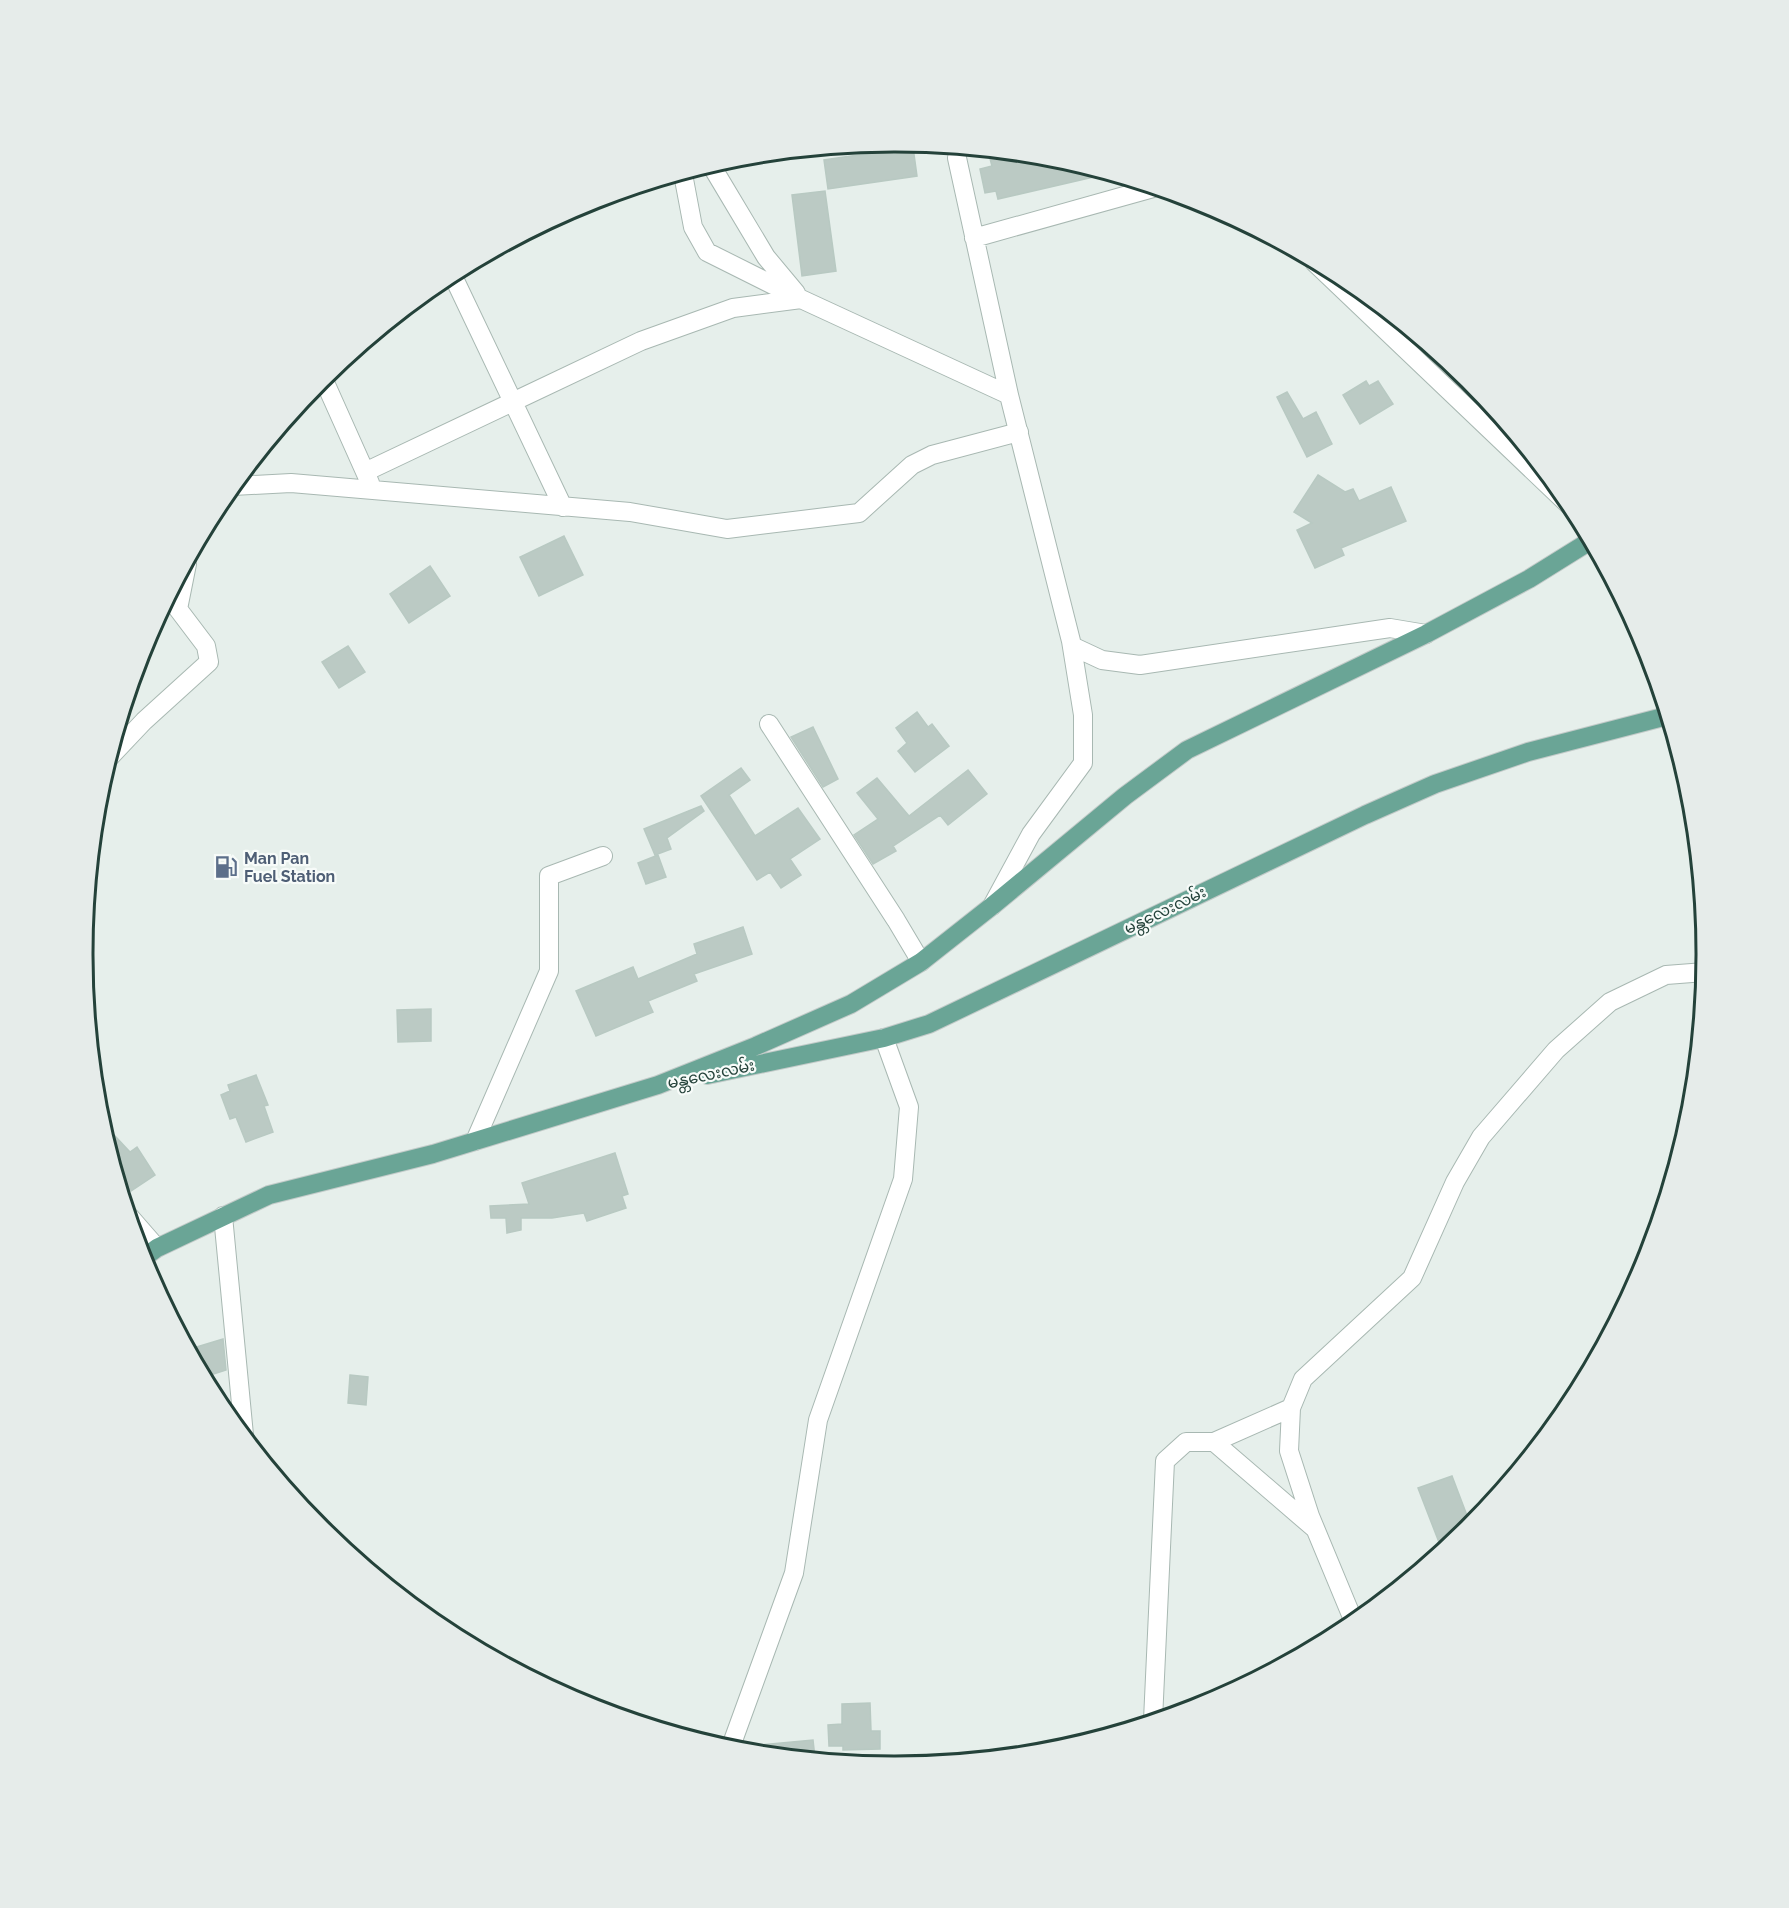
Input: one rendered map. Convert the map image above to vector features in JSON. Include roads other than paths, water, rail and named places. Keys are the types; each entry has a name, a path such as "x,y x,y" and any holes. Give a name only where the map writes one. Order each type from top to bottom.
{"main road":[{"path":"151,1253 269,1195 433,1154 658,1085 852,1004 921,962 1125,796 1188,750 1426,634 1529,579 1584,545"},
{"name":"မန္တလေးလမ်း","path":"658,1085 884,1038 928,1024 1365,815 1435,784 1528,752 1660,718"}],"street":[{"path":"962,158 974,238 1009,395 1072,646 1083,715 1083,763 1031,834 992,906"},
{"path":"716,173 766,257 801,299"},
{"path":"684,181 693,227 707,252 801,299 1009,395"},
{"path":"974,238 1140,192"},
{"path":"456,283 563,507"},
{"path":"1345,292 1535,472"},
{"path":"365,472 641,341 733,308 801,299"},
{"path":"327,388 373,490"},
{"path":"245,485 291,483 630,512 727,529 859,513 912,465 932,455 1019,432"},
{"path":"120,746 144,721 209,662 206,646 178,609 182,588"},
{"path":"1072,646 1102,660 1140,665 1390,628 1426,634"},
{"path":"769,724 921,962"},
{"path":"475,1141 549,971 549,876 603,856"},
{"path":"1350,1613 1316,1529 1289,1451 1291,1408 1303,1379 1412,1278 1455,1182 1481,1137 1556,1050 1610,1002 1666,975 1695,973"},
{"path":"734,1739 794,1573 818,1419 903,1179 909,1107 884,1038"},
{"path":"223,1216 242,1419"},
{"path":"1153,1712 1165,1461 1186,1442 1214,1442 1291,1408"},
{"path":"1214,1442 1316,1529"}],"place":[{"name":"Man Pan Fuel Station","path":"226,867"}]}
